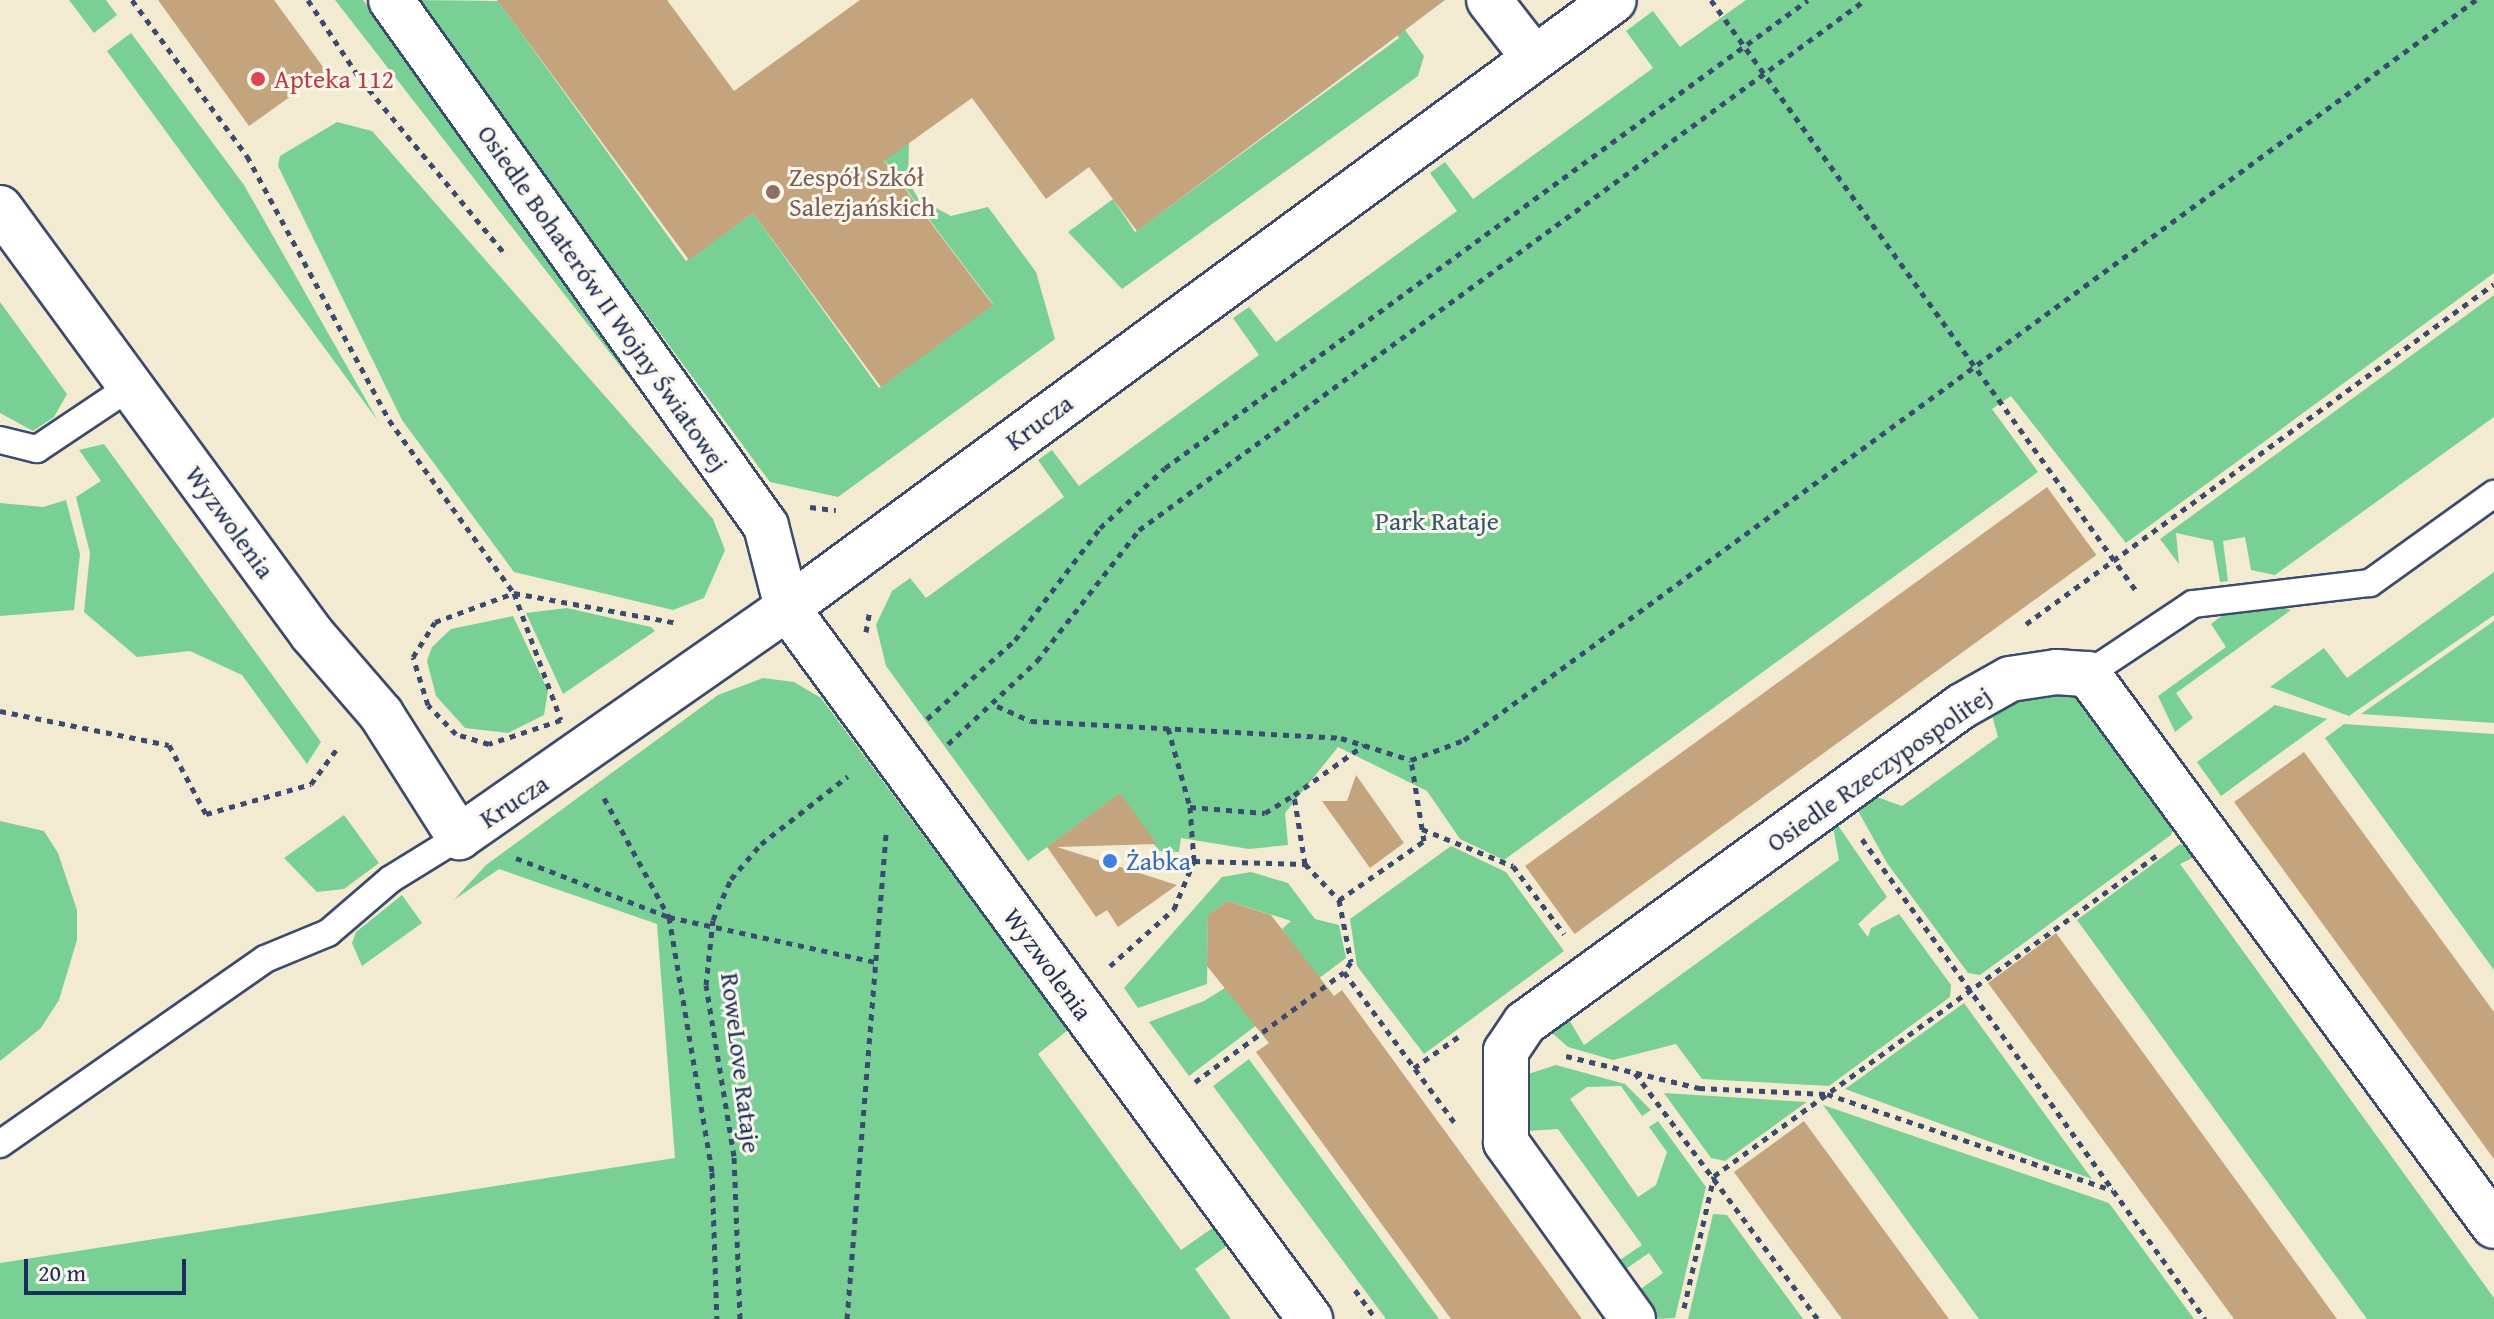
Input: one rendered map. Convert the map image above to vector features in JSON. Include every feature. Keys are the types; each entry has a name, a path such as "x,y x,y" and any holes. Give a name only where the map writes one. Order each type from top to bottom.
{"street":[{"name":"Osiedle Bohaterów II Wojny Światowej","path":"391,0 766,526 787,608"},
{"path":"1489,0 1534,58"},
{"name":"Krucza","path":"459,837 571,738 787,608 1614,0"},
{"name":"Wyzwolenia","path":"0,208 312,634 381,714 459,837"},
{"name":"Wyzwolenia","path":"787,608 1310,1319"},
{"path":"2088,674 2494,1226"},
{"name":"Osiedle Rzeczypospolitej","path":"1506,1051 1525,1023 1833,798 2010,679 2088,674"},
{"path":"1506,1051 1506,1142 1633,1319"}],"lane":[{"path":"0,440 37,449 131,386"},
{"path":"2088,674 2158,622 2228,596 2370,583 2494,494"},
{"path":"0,1144 265,959 328,933 391,879 459,837"}],"path":[{"path":"132,0 247,156 389,420 514,593 571,738 669,917 712,1172 717,1319"},
{"path":"308,0 361,80 512,262"},
{"path":"1711,0 2158,622"},
{"path":"847,1319 890,789 899,760 1015,640 1100,528 1165,468 1808,0"},
{"path":"899,760 997,706 1139,530 1865,0"},
{"path":"997,706 1031,721 1168,728 1364,745 1411,760 1464,740 2476,0"},
{"path":"571,738 489,744 456,734 419,687 413,657 435,622 514,593 687,625 674,635"},
{"path":"571,738 573,710"},
{"path":"0,711 169,745 206,814 311,784 339,746"},
{"path":"1100,975 1174,909 1194,861 1190,807 1168,728"},
{"path":"1190,807 1265,813 1364,745"},
{"name":"RoweLove Rataje","path":"740,1319 734,1156 706,985 712,926 731,879 761,844 899,760"},
{"path":"1339,900 1424,841 1411,760"},
{"path":"1185,1089 1344,972 1351,962 1339,900 1305,864 1294,795"},
{"path":"1833,798 1968,993 2205,1319"},
{"path":"1680,1319 1714,1176 2200,824"},
{"path":"1422,829 1513,866 1568,939"},
{"path":"459,837 669,917 876,962"},
{"path":"1194,861 1305,864"},
{"path":"1344,972 1460,1131"},
{"path":"1455,1040 1634,1072 1699,1088 1827,1094 2112,1190"},
{"path":"1634,1072 1818,1319"}],"green space":[{"path":"69,0 106,0 117,15 94,33"},
{"path":"335,0 363,0 677,425 670,430"},
{"path":"414,0 498,1 686,261 753,213 879,388 993,304 863,132 888,113 909,143 908,181 918,198 951,216 988,207 1036,272 1055,339 838,497 770,482"},
{"path":"1383,0 1424,56 1418,76 1122,289 1068,232 1113,199 1135,232 1399,38"},
{"name":"Park Rataje","path":"1746,0 2494,0 2494,273 2126,543 2011,396 1992,409 2038,472 1504,860 1460,839 1427,791 1338,747 1285,813 1288,845 1249,849 1181,838 1179,852 1159,851 1118,795 1028,861 886,666 876,625 892,591 910,578 926,598 1064,497 1038,460 1052,450 1079,486 1259,355 1233,318 1249,307 1276,342 1457,211 1430,173 1445,162 1473,199 1653,68 1626,31 1653,11 1680,47"},
{"path":"131,33 244,185 378,421 107,51"},
{"path":"337,122 372,131 713,519 725,550 704,598 673,610 514,572 402,420 278,166 280,156"},
{"path":"2494,295 2494,417 2275,575 2251,570 2245,537 2223,541 2228,581 2220,582 2213,541 2176,533 2179,564 2160,539"},
{"path":"0,302 67,394 54,417 33,431 0,413"},
{"path":"104,444 321,742 307,764 242,675 190,651 137,657 84,612 90,553 76,497 101,481 79,450"},
{"path":"66,500 80,554 74,610 0,616 0,503 43,507"},
{"path":"2494,572 2494,615 2349,716 2270,687 2324,648 2347,678"},
{"path":"2280,606 2291,610 2176,693 2193,718 2175,732 2158,696 2226,647 2211,624 2233,607"},
{"path":"567,608 651,627 655,631 563,694 526,613"},
{"path":"513,616 548,691 544,715 508,733 465,728 436,696 427,661 432,647 451,629"},
{"path":"2494,621 2494,723 2361,714"},
{"path":"763,678 794,682 821,698 1068,1030 1038,1054 1181,1250 1214,1227 1228,1245 1195,1269 1231,1319 0,1319 0,1263 675,1158 657,924 499,869 454,900 486,865 718,695"},
{"path":"2054,690 2082,698 2177,814 2171,835 1980,975 1968,973 1887,863 1852,800 1863,792 1902,806 1998,737 1988,701"},
{"path":"2275,705 2327,719 2221,796 2197,762"},
{"path":"2344,724 2494,734 2494,970 2325,738"},
{"path":"344,815 379,863 344,889 317,892 284,858"},
{"path":"1831,815 1887,897 1858,924 1868,937 1871,928 1899,914 1951,985 1950,997 1829,1086 1702,1079 1676,1044 1613,1060 1568,1047 1543,1025 1564,1011 1584,1045 1839,860"},
{"path":"0,821 44,831 58,853 77,910 77,940 59,1000 41,1028 0,1061"},
{"path":"2180,844 2205,852 2180,864 2494,1298 2494,1319 2367,1319 2077,920"},
{"path":"1451,846 1506,872 1564,951 1424,1054 1357,966 1350,919"},
{"path":"1251,872 1288,883 1315,919 1339,925 1346,958 1189,1076 1149,1022 1204,1001 1294,945 1282,929 1291,921 1228,901 1208,916 1207,984 1138,1008 1124,988 1222,877"},
{"path":"402,895 422,923 362,966 352,943 356,932"},
{"path":"1964,1003 2092,1179 1845,1089"},
{"path":"1249,1059 1439,1319 1386,1319 1213,1086"},
{"path":"1556,1065 1625,1084 1651,1110 1642,1116 1621,1086 1587,1087 1570,1099 1638,1197 1656,1185 1667,1152 1649,1127 1658,1121 1706,1187 1675,1318 1654,1319 1635,1293 1663,1273 1649,1253 1620,1273 1614,1264 1642,1245 1558,1129 1527,1131 1528,1074"},
{"path":"1664,1093 1807,1102 1725,1161 1711,1158"},
{"path":"1823,1105 2109,1203 2194,1319 1979,1319"},
{"path":"1713,1214 1727,1215 1803,1319 1688,1319"}],"building":[{"path":"158,0 274,0 326,71 249,126"},
{"name":"Zespół Szkół Salezjańskich","path":"497,0 667,0 734,91 860,0 1445,0 1137,231 1089,167 1046,199 972,98 884,161 993,305 881,387 753,213 689,260"},
{"path":"2047,487 2096,555 1575,934 1525,866"},
{"path":"2304,752 2494,1012 2494,1159 2234,802"},
{"path":"1356,775 1404,843 1370,868 1322,801 1347,801"},
{"name":"Żabka","path":"1120,793 1157,844 1057,847 1177,885 1118,927 1107,910 1096,917 1047,847"},
{"path":"1228,901 1271,915 1334,996 1342,990 1582,1319 1451,1319 1256,1052 1269,1043 1207,966 1208,915"},
{"path":"2056,933 2337,1319 2234,1319 1988,983"},
{"path":"1804,1121 1949,1319 1842,1319 1771,1223 1734,1172"}],"place":[{"name":"Apteka 112","path":"258,79"},
{"name":"Zespół Szkół Salezjańskich","path":"773,192"},
{"name":"Żabka","path":"1110,861"}]}
